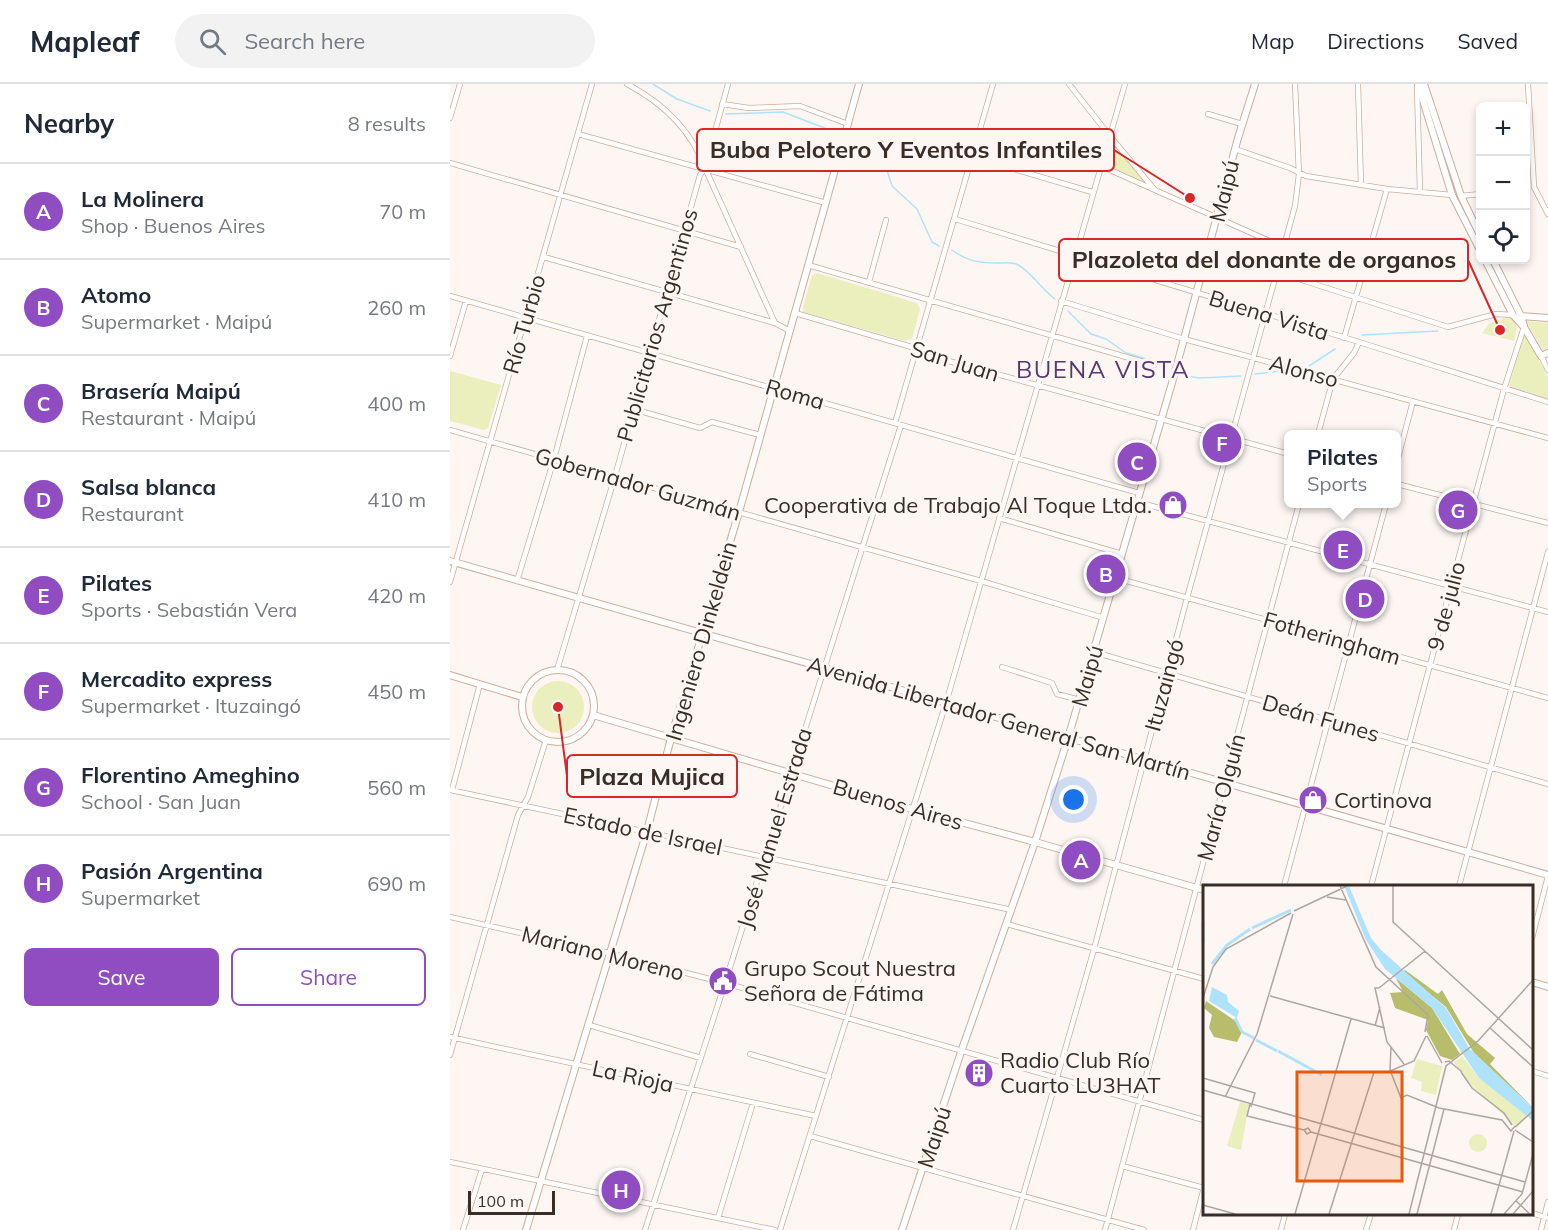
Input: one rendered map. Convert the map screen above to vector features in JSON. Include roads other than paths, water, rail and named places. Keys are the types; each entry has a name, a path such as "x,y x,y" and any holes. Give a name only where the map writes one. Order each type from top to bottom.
{"main road":[{"name":"Ingeniero Dinkeldein","path":"526,1230 647,831 671,738 739,512 859,84"},
{"name":"Maipú","path":"902,1230 1035,842 1080,700 1255,84"},
{"path":"1417,84 1452,195 1476,242"},
{"path":"1424,84 1461,196 1476,227"},
{"path":"1487,264 1513,315 1524,327 1541,356 1548,353"},
{"path":"1495,264 1521,316 1524,327"},
{"path":"1513,315 1548,318"},
{"name":"Avenida Libertador General San Martín","path":"453,562 1548,875"},
{"path":"556,670 575,674 589,687 593,696 593,715 588,726 580,735 563,741 546,740 536,735 528,728 521,708 522,697 527,686 545,672 556,670"},
{"path":"450,675 522,697"},
{"name":"Buenos Aires","path":"593,715 912,809 1203,890"},
{"path":"1533,982 1548,987"}],"street":[{"path":"450,118 460,84"},
{"name":"Río Turbio","path":"450,582 453,562 491,442 592,84"},
{"path":"627,84 666,110 684,128 698,147 705,168 775,323"},
{"name":"Publicitarios Argentinos","path":"556,670 615,476 666,292 700,175 705,168 728,84"},
{"name":"José Manuel Estrada","path":"645,1230 765,857 861,547 898,424 915,348 955,219 993,84"},
{"path":"1070,84 1156,191"},
{"path":"780,1230 946,703 1125,84"},
{"name":"Ituzaingó","path":"1013,1230 1094,948 1294,206 1299,174 1295,84"},
{"path":"1358,84 1361,185"},
{"path":"1417,84 1420,192"},
{"path":"1528,84 1534,187 1548,214"},
{"path":"722,104 749,108 800,106 848,124"},
{"path":"1208,114 1242,124"},
{"path":"578,134 826,203"},
{"path":"905,136 1092,192"},
{"path":"1235,149 1290,168 1299,174 1388,189 1452,195"},
{"path":"450,163 741,247"},
{"path":"1101,166 1283,247"},
{"path":"1530,188 1534,187"},
{"path":"1344,338 1388,189"},
{"path":"1461,196 1476,194"},
{"name":"Buena Vista","path":"955,219 1548,402"},
{"path":"868,282 886,220"},
{"path":"544,257 775,323 790,331"},
{"path":"808,265 1154,365"},
{"path":"1276,272 1448,327 1496,314 1513,315"},
{"name":"Roma","path":"450,296 1139,493"},
{"path":"450,356 466,301"},
{"name":"Alonso","path":"1061,302 1184,339 1548,438"},
{"name":"San Juan","path":"795,313 915,348 923,354 1284,453"},
{"name":"9 de julio","path":"1371,885 1504,389 1524,327"},
{"path":"517,581 554,459 587,336"},
{"path":"1319,430 1333,379 1354,353 1359,342"},
{"path":"1541,356 1548,370"},
{"path":"1401,447 1413,401"},
{"path":"633,409 700,428 712,422 760,435"},
{"name":"Gobernador Guzmán","path":"450,430 1104,618"},
{"path":"1401,485 1548,523"},
{"path":"1137,502 1548,612"},
{"name":"María Olguín","path":"1105,1230 1298,508"},
{"path":"1284,885 1330,721 1385,508"},
{"path":"999,518 1122,554"},
{"path":"1459,885 1548,552"},
{"name":"Fotheringham","path":"1116,578 1548,699"},
{"name":"Deán Funes","path":"1094,652 1548,784"},
{"path":"1002,667 1052,683 1057,694 1080,700"},
{"path":"451,790 480,684"},
{"path":"450,1055 452,1038 518,815 528,797 546,740"},
{"name":"Estado de Israel","path":"451,790 1012,910"},
{"path":"1533,934 1548,875"},
{"name":"Mariano Moreno","path":"450,917 609,953 725,983 1203,1120"},
{"path":"1007,924 1203,979"},
{"path":"589,1025 700,1058"},
{"name":"La Rioja","path":"452,1038 816,1116"},
{"path":"750,1054 829,1077"},
{"path":"1533,1071 1548,1076"},
{"path":"718,1218 753,1103"},
{"path":"810,1136 1144,1230"},
{"path":"450,1162 775,1230"},
{"path":"1122,1166 1203,1187"},
{"path":"463,1230 482,1169"},
{"path":"1193,1230 1203,1191"},
{"path":"1541,1230 1548,1202"},
{"path":"1281,1230 1285,1215"},
{"path":"1366,1230 1371,1215"},
{"path":"1454,1230 1458,1215"}],"waterway":[{"path":"653,84 677,99 710,111"},
{"path":"726,114 783,112 835,132"},
{"path":"854,136 874,151 886,167 892,186 917,209 932,242 939,246"},
{"path":"952,250 973,261 1016,264 1026,270 1055,299"},
{"path":"1068,311 1091,334 1106,339 1126,353 1154,361 1165,368"},
{"path":"1362,335 1438,331"},
{"path":"1309,366 1335,349"},
{"path":"1255,374 1281,371"},
{"path":"1185,376 1200,378 1241,376"}],"place":[{"name":"Buba Pelotero Y Eventos Infantiles","path":"1190,198"},
{"name":"Plazoleta del donante de organos","path":"1500,330"},
{"name":"Mercadito express","path":"1222,443"},
{"name":"Brasería Maipú","path":"1137,462"},
{"name":"Cooperativa de Trabajo Al Toque Ltda.","path":"1173,505"},
{"name":"Florentino Ameghino","path":"1458,510"},
{"name":"Pilates","path":"1343,550"},
{"name":"Atomo","path":"1106,574"},
{"name":"Salsa blanca","path":"1365,599"},
{"name":"Plaza Mujica","path":"558,707"},
{"name":"Cortinova","path":"1313,800"},
{"name":"La Molinera","path":"1081,860"},
{"name":"Grupo Scout Nuestra Señora de Fátima","path":"723,981"},
{"name":"Radio Club Río Cuarto LU3HAT","path":"979,1073"},
{"name":"Pasión Argentina","path":"621,1190"}],"district":[{"name":"BUENA VISTA","path":"1103,370"}]}
